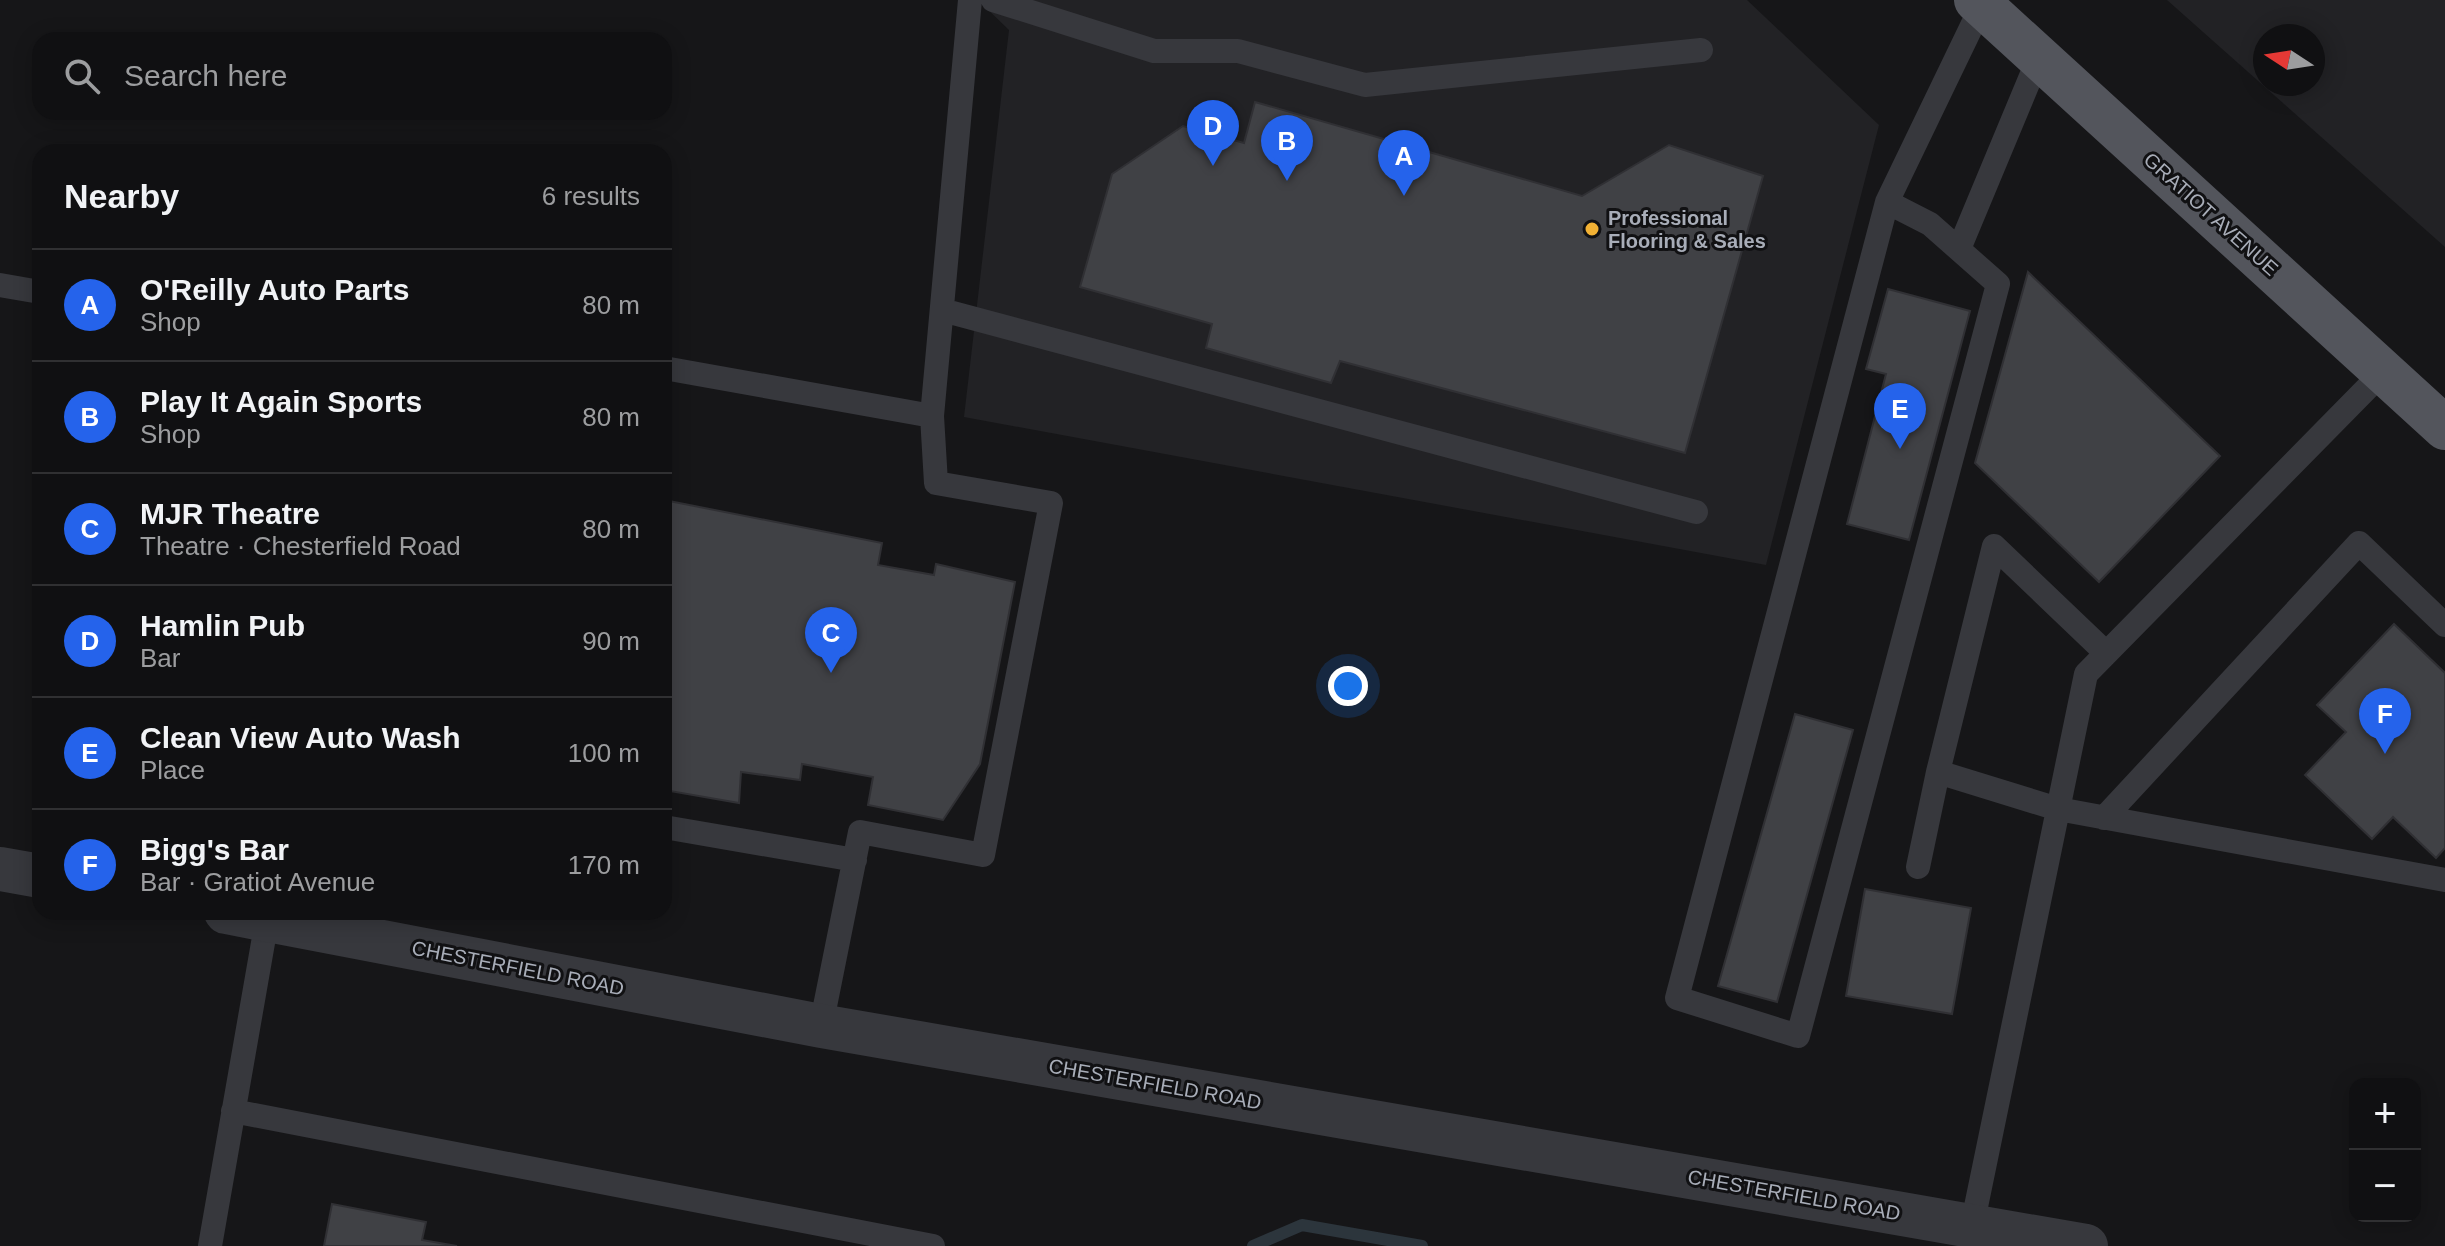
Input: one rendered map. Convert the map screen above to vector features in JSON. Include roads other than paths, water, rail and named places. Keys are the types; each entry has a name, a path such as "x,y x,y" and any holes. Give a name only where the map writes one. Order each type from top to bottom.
{"main road":[{"name":"GRATIOT AVENUE","path":"1979,2 2445,428"}],"street":[{"path":"0,869 32,875"},
{"name":"CHESTERFIELD ROAD","path":"267,920 821,1026 1972,1226 2043,1243 2086,1246"}],"lane":[{"path":"821,1026 860,832 983,855 1051,503 936,483 932,416 970,0"},
{"path":"993,0 1154,51 1238,51 1365,85 1701,50"},
{"path":"1887,202 1930,224 1998,284 1798,1036 1677,998 1887,202 1979,2"},
{"path":"1959,249 2039,57"},
{"path":"0,285 32,291"},
{"path":"942,310 1696,512"},
{"path":"672,369 932,416"},
{"path":"1972,1226 2086,674 2384,371"},
{"path":"2104,818 2359,543 2445,625"},
{"path":"1918,867 1938,772 1994,546 2106,653"},
{"path":"1938,772 2058,809 2445,880"},
{"path":"672,828 855,860"},
{"path":"210,1246 233,1111 246,920"},
{"path":"233,1111 933,1246"}],"waterway":[{"path":"1253,1246 1302,1225 1422,1246"}],"place":[{"name":"Hamlin Pub","path":"1213,166"},
{"name":"Play It Again Sports","path":"1287,181"},
{"name":"O'Reilly Auto Parts","path":"1404,196"},
{"name":"Professional Flooring & Sales","path":"1592,229"},
{"name":"Clean View Auto Wash","path":"1900,449"},
{"name":"MJR Theatre","path":"831,673"},
{"name":"Bigg's Bar","path":"2385,754"}]}
